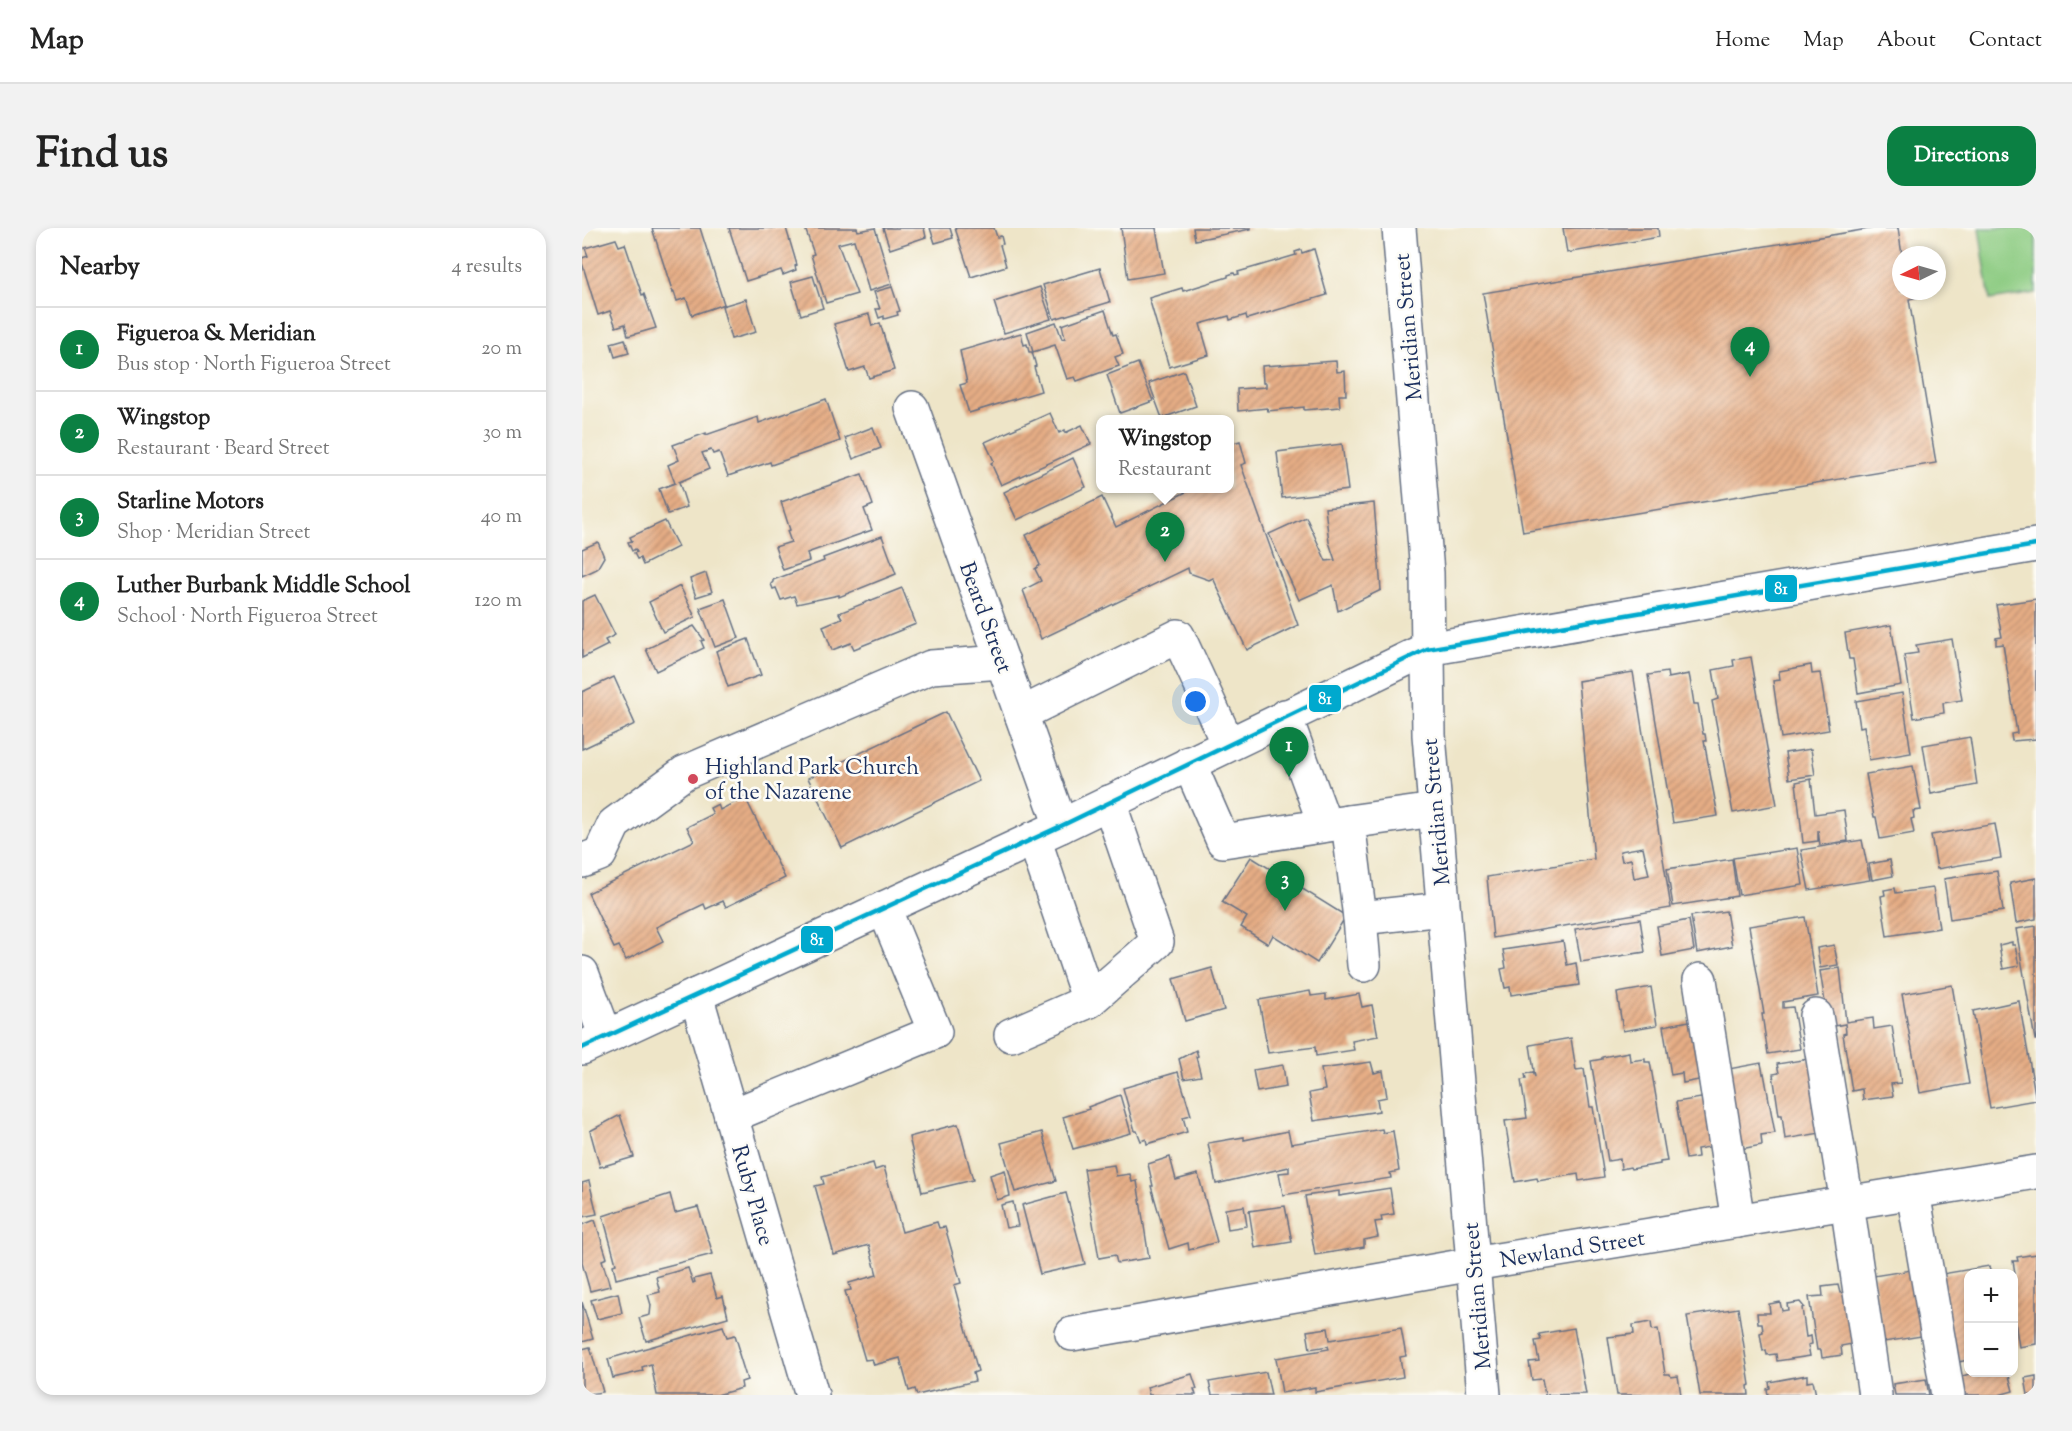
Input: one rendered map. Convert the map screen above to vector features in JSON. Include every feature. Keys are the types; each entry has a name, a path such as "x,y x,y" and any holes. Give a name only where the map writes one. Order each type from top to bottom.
{"street":[{"name":"Meridian Street","path":"1399,228 1427,573 1426,649 1429,735 1484,1395"},
{"name":"Beard Street","path":"912,408 1021,714 1089,1001"},
{"path":"582,973 594,1043 1048,832 1426,649 2036,545"},
{"path":"1021,714 1178,636 1228,744"},
{"path":"582,861 600,854 614,824 684,772 931,667 1003,662"},
{"path":"1285,716 1336,824 1360,918 1364,965"},
{"path":"1189,763 1223,841 1435,810"},
{"path":"1011,1035 1089,1001 1158,942 1109,802"},
{"path":"731,1116 935,1032 884,908"},
{"path":"1360,918 1443,909"},
{"path":"1700,980 1738,1221"},
{"name":"Ruby Place","path":"696,995 812,1395"},
{"path":"1816,1016 1847,1203 1875,1395"},
{"name":"Newland Street","path":"1072,1334 1473,1264 2036,1172"},
{"path":"1913,1192 1948,1395"}],"green space":[{"path":"1979,228 2036,228 2036,293 1990,300"}],"building":[{"path":"652,228 700,228 724,304 692,315 686,298 677,301"},
{"path":"729,228 786,228 797,265 796,270 783,275 781,270 746,281"},
{"path":"805,228 857,228 858,231 875,228 892,284 869,291 854,240 838,244 857,294 826,303"},
{"path":"883,228 924,228 926,237 890,249"},
{"path":"930,228 950,228 953,238 935,243"},
{"path":"955,228 994,228 997,237 1001,236 1003,244 1000,245 1006,266 971,277"},
{"path":"1121,228 1156,228 1164,273 1128,279"},
{"path":"1193,228 1251,228 1251,229 1195,240"},
{"path":"1563,228 1658,228 1659,237 1567,253"},
{"path":"1874,228 1898,228 1901,246 1892,246 1892,300 1909,300 1936,463 1523,532 1483,293"},
{"path":"616,239 619,246 625,244 656,328 628,336 625,324 616,327 610,311 598,315 582,263 582,258 588,256 585,248"},
{"path":"1314,249 1327,295 1247,319 1246,315 1230,320 1229,316 1200,324 1209,355 1169,367 1149,298 1182,288 1183,291 1296,255 1295,252 1301,250 1302,253"},
{"path":"1100,268 1110,302 1054,319 1043,285"},
{"path":"813,276 823,308 801,315 791,282"},
{"path":"892,287 900,311 897,312 898,315 879,318 876,309 880,309 874,292"},
{"path":"1040,287 1051,319 1004,333 994,302"},
{"path":"746,299 756,332 731,339 722,306"},
{"path":"1105,310 1113,335 1116,334 1123,354 1115,357 1119,366 1077,381 1075,377 1067,379 1055,345 1033,352 1027,332 1056,322 1062,339 1065,338 1062,325"},
{"path":"869,314 872,326 880,323 894,370 869,378 865,367 849,372 834,324"},
{"path":"1021,333 1024,345 1027,344 1029,352 1032,352 1041,391 969,413 960,385 967,383 960,351"},
{"path":"625,339 629,353 615,357 611,343"},
{"path":"1336,361 1337,372 1345,371 1346,395 1339,395 1340,407 1304,410 1304,407 1268,411 1267,408 1238,411 1237,389 1266,387 1266,383 1263,383 1262,366"},
{"path":"1138,363 1153,401 1120,413 1107,375"},
{"path":"1184,371 1196,406 1170,415 1161,415 1149,383"},
{"path":"826,399 840,441 771,465 770,462 728,476 719,452 713,454 711,450 702,453 709,469 679,482 687,507 668,514 659,489 675,483 668,465 679,460 673,445 758,417 759,423"},
{"path":"1050,413 1059,433 1065,430 1065,433 1082,425 1091,444 1001,485 991,463 994,461 985,442"},
{"path":"873,427 881,448 853,459 845,438"},
{"path":"1240,441 1246,463 1241,465 1298,625 1247,650 1213,578 1209,580 1189,573 1188,568 1041,639 1023,590 1041,581 1035,569 1040,565 1026,535 1102,497 1116,527 1184,493 1234,493 1234,443"},
{"path":"1342,444 1348,490 1282,498 1277,452"},
{"path":"1073,458 1086,487 1017,520 1004,492"},
{"path":"862,474 873,505 864,509 872,530 807,553 809,561 783,570 775,547 791,542 787,531 790,530 781,502"},
{"path":"1374,503 1381,590 1338,611 1333,585 1299,600 1269,534 1306,517 1326,561 1335,560 1329,542 1325,508"},
{"path":"665,521 678,547 643,565 634,553 637,552 635,549 632,551 628,542 632,541 630,537"},
{"path":"882,536 896,574 839,597 839,595 797,604 794,596 781,600 776,588 773,589 771,584 773,580"},
{"path":"598,542 604,557 597,569 582,576 582,549"},
{"path":"706,573 712,592 696,597 690,579"},
{"path":"680,586 695,617 663,632 649,602"},
{"path":"902,588 916,624 854,649 851,643 832,650 823,626 842,618 839,613"},
{"path":"595,595 615,635 605,640 608,645 582,658 582,601"},
{"path":"725,599 739,638 715,647 700,608"},
{"path":"2036,599 2036,739 2012,741 2011,734 2017,733 2003,644 1996,645 1996,638 2002,637 1996,605"},
{"path":"1891,625 1901,685 1858,693 1853,659 1849,659 1845,633"},
{"path":"694,626 704,640 701,641 704,648 656,671 646,649"},
{"path":"748,639 761,675 728,687 716,651"},
{"path":"1952,639 1962,700 1943,703 1944,713 1914,718 1904,655 1918,653 1916,645"},
{"path":"1751,657 1777,805 1733,813 1712,701 1718,699 1713,670 1734,666 1733,660"},
{"path":"1811,665 1812,674 1820,673 1829,730 1781,738 1773,681 1780,680 1779,671"},
{"path":"1633,672 1671,908 1493,938 1487,877 1594,859 1578,681","holes":["1643,847 1649,875 1634,878 1631,859 1622,861 1620,851"]},
{"path":"1667,672 1668,678 1689,674 1694,704 1698,704 1703,734 1705,734 1706,741 1704,741 1718,816 1673,823 1648,675"},
{"path":"614,677 635,724 582,749 582,692"},
{"path":"1902,693 1911,753 1869,760 1864,726 1860,727 1856,701"},
{"path":"946,712 979,781 842,848 808,778"},
{"path":"1970,737 1977,785 1931,794 1923,745"},
{"path":"1811,749 1815,775 1789,779 1785,753"},
{"path":"1913,766 1921,810 1913,811 1914,818 1911,819 1914,833 1880,839 1866,774"},
{"path":"1811,779 1815,814 1844,810 1848,841 1820,845 1818,830 1818,841 1803,843 1796,782"},
{"path":"745,797 785,878 726,907 723,901 706,909 704,904 656,927 663,941 626,960 619,946 614,948 588,893 694,841 687,827 713,814 710,808 718,804 720,810"},
{"path":"1995,824 2001,858 1937,869 1931,835"},
{"path":"1862,840 1870,880 1809,890 1801,850"},
{"path":"1797,848 1803,885 1739,895 1733,858"},
{"path":"1251,857 1346,916 1317,963 1273,935 1268,944 1241,927 1247,917 1222,902"},
{"path":"1732,859 1737,896 1673,906 1667,869"},
{"path":"1890,860 1893,876 1872,880 1869,864"},
{"path":"1997,871 2003,911 1950,919 1944,879"},
{"path":"2036,878 2036,919 2016,923 2010,883"},
{"path":"1895,888 1896,893 1933,888 1939,928 1887,936 1881,896 1885,895 1884,890"},
{"path":"1726,911 1732,946 1697,953 1691,916"},
{"path":"1805,917 1818,996 1783,1002 1783,1008 1793,1007 1800,1049 1768,1054 1762,1014 1764,1014 1749,926"},
{"path":"1640,919 1645,952 1581,962 1575,929"},
{"path":"1689,920 1694,950 1662,956 1657,926"},
{"path":"2036,926 2036,1040 2035,1040 2016,929"},
{"path":"1563,941 1567,965 1576,963 1579,985 1511,995 1510,987 1505,988 1501,969 1506,968 1503,950"},
{"path":"2012,942 2012,945 2015,945 2019,966 2003,969 1999,945"},
{"path":"1834,945 1838,965 1820,968 1817,948"},
{"path":"1212,968 1224,1010 1185,1021 1173,979"},
{"path":"1840,968 1846,1022 1873,1018 1874,1029 1892,1026 1901,1083 1891,1084 1893,1096 1863,1100 1862,1089 1852,1091 1843,1034 1846,1033 1845,1024 1829,1027 1820,971"},
{"path":"1952,985 1969,1084 1920,1093 1902,994"},
{"path":"1651,987 1657,1025 1623,1031 1617,993"},
{"path":"1310,991 1311,996 1326,994 1326,1000 1359,994 1362,1007 1372,1005 1378,1036 1352,1041 1354,1050 1316,1056 1315,1047 1268,1053 1259,1000"},
{"path":"2019,1001 2036,1100 1990,1108 1973,1011"},
{"path":"1700,1019 1699,1080 1683,1083 1682,1073 1671,1075 1663,1026"},
{"path":"1571,1038 1576,1070 1584,1069 1590,1107 1593,1107 1604,1177 1579,1181 1578,1174 1538,1181 1537,1178 1515,1182 1505,1121 1527,1118 1521,1080 1526,1079 1525,1074 1533,1072 1535,1077 1530,1045"},
{"path":"1196,1050 1201,1076 1184,1079 1179,1059"},
{"path":"1629,1052 1630,1061 1645,1059 1645,1062 1650,1062 1667,1161 1621,1169 1620,1159 1608,1161 1591,1061"},
{"path":"1814,1058 1827,1132 1785,1139 1773,1074 1779,1073 1777,1064"},
{"path":"1371,1062 1374,1073 1383,1071 1387,1097 1377,1099 1379,1111 1314,1121 1309,1093 1325,1090 1321,1069"},
{"path":"1761,1063 1775,1133 1761,1135 1762,1145 1735,1150 1723,1070"},
{"path":"1283,1065 1286,1087 1257,1092 1253,1070"},
{"path":"1178,1072 1191,1115 1183,1117 1187,1132 1147,1144 1146,1139 1141,1141 1135,1131 1123,1088"},
{"path":"1120,1095 1131,1133 1073,1149 1063,1117 1089,1109 1088,1107"},
{"path":"1713,1096 1721,1145 1697,1149 1698,1157 1686,1159 1676,1102"},
{"path":"620,1115 634,1157 600,1167 590,1131"},
{"path":"958,1124 973,1180 922,1192 909,1137"},
{"path":"1382,1129 1383,1133 1393,1131 1399,1171 1390,1173 1391,1178 1283,1195 1279,1173 1289,1172 1289,1167 1216,1184 1208,1143 1244,1137 1244,1140 1288,1131 1291,1144"},
{"path":"1042,1132 1056,1181 1015,1192 1001,1143"},
{"path":"1170,1157 1176,1180 1198,1174 1217,1242 1189,1250 1188,1243 1169,1249 1151,1186 1153,1186 1148,1164"},
{"path":"873,1163 875,1170 884,1167 902,1232 937,1222 939,1228 945,1227 961,1283 954,1285 978,1371 973,1373 975,1381 917,1395 915,1389 909,1391 900,1358 874,1365 872,1359 865,1360 845,1291 851,1290 849,1283 877,1275 869,1245 834,1255 815,1186 824,1184 822,1177"},
{"path":"1114,1165 1116,1176 1130,1174 1132,1182 1137,1181 1149,1258 1117,1263 1115,1255 1099,1258 1084,1169"},
{"path":"1005,1170 1010,1196 997,1200 990,1175"},
{"path":"589,1181 597,1214 582,1217 582,1183"},
{"path":"1390,1188 1394,1214 1381,1216 1382,1221 1375,1222 1378,1237 1364,1240 1364,1247 1315,1255 1305,1196 1339,1191 1339,1196"},
{"path":"1066,1193 1085,1264 1040,1274 1022,1205"},
{"path":"670,1194 675,1213 698,1207 713,1254 616,1279 613,1265 616,1264 603,1216"},
{"path":"1013,1202 1018,1226 1006,1228 1001,1205"},
{"path":"1244,1206 1247,1226 1228,1229 1225,1209"},
{"path":"1285,1206 1292,1242 1255,1248 1249,1211"},
{"path":"595,1220 607,1258 602,1260 610,1286 590,1291 582,1263 582,1225"},
{"path":"2036,1254 2036,1344 2019,1347 2018,1269 2014,1269 2013,1261 2018,1261 2017,1257"},
{"path":"1989,1266 1990,1269 1971,1269"},
{"path":"688,1268 693,1283 694,1279 710,1275 717,1298 723,1296 728,1317 646,1341 639,1318 650,1315 651,1305 648,1295 660,1292 656,1277"},
{"path":"1917,1269 1928,1335 1884,1342 1873,1276"},
{"path":"1964,1270 1964,1361 1954,1363 1942,1274"},
{"path":"1838,1285 1840,1293 1854,1291 1862,1342 1841,1346 1842,1355 1822,1358 1821,1350 1817,1350 1809,1297 1823,1296 1822,1287"},
{"path":"618,1293 622,1313 597,1319 591,1300"},
{"path":"582,1302 593,1339 582,1342"},
{"path":"1780,1302 1782,1311 1788,1310 1787,1304 1800,1302 1804,1307 1802,1308 1806,1337 1811,1336 1812,1344 1808,1345 1810,1356 1777,1361 1776,1354 1767,1355 1766,1350 1763,1351 1760,1333 1763,1332 1762,1323 1758,1323 1757,1313 1770,1313 1769,1304"},
{"path":"1738,1308 1750,1385 1748,1386 1749,1395 1700,1395 1687,1316"},
{"path":"1651,1322 1652,1330 1658,1329 1665,1374 1670,1374 1671,1377 1678,1376 1681,1395 1617,1395 1608,1337 1634,1334 1633,1325"},
{"path":"723,1326 727,1337 735,1335 740,1351 738,1351 747,1380 741,1382 742,1388 717,1395 657,1395 651,1364 642,1367 643,1371 613,1378 608,1359"},
{"path":"1328,1328 1330,1340 1401,1328 1406,1356 1400,1357 1403,1377 1315,1392 1315,1387 1282,1393 1276,1358 1329,1349 1328,1346 1310,1349 1307,1331"},
{"path":"1574,1328 1586,1394 1545,1395 1542,1379 1532,1380 1529,1362 1539,1361 1535,1341 1541,1340 1539,1334"},
{"path":"590,1347 603,1392 582,1395 582,1349"},
{"path":"1266,1372 1271,1395 1212,1395 1209,1382"},
{"path":"1192,1374 1197,1389 1194,1389 1196,1395 1149,1395 1147,1387"},
{"path":"1807,1375 1807,1382 1813,1381 1816,1395 1768,1395 1769,1382"},
{"path":"2036,1376 2036,1395 2028,1395 2025,1378"},
{"path":"1959,1377 2009,1377 2013,1391 1999,1395 1963,1395"},
{"path":"1926,1379 1929,1395 1895,1395 1893,1384"}],"transit line":[{"name":"81","path":"582,1048 1061,826 1427,649 2036,545"}],"place":[{"name":"Luther Burbank Middle School","path":"1750,377"},
{"name":"Wingstop","path":"1165,562"},
{"name":"Figueroa & Meridian","path":"1289,777"},
{"name":"Highland Park Church of the Nazarene","path":"693,779"},
{"name":"Starline Motors","path":"1285,911"}]}
